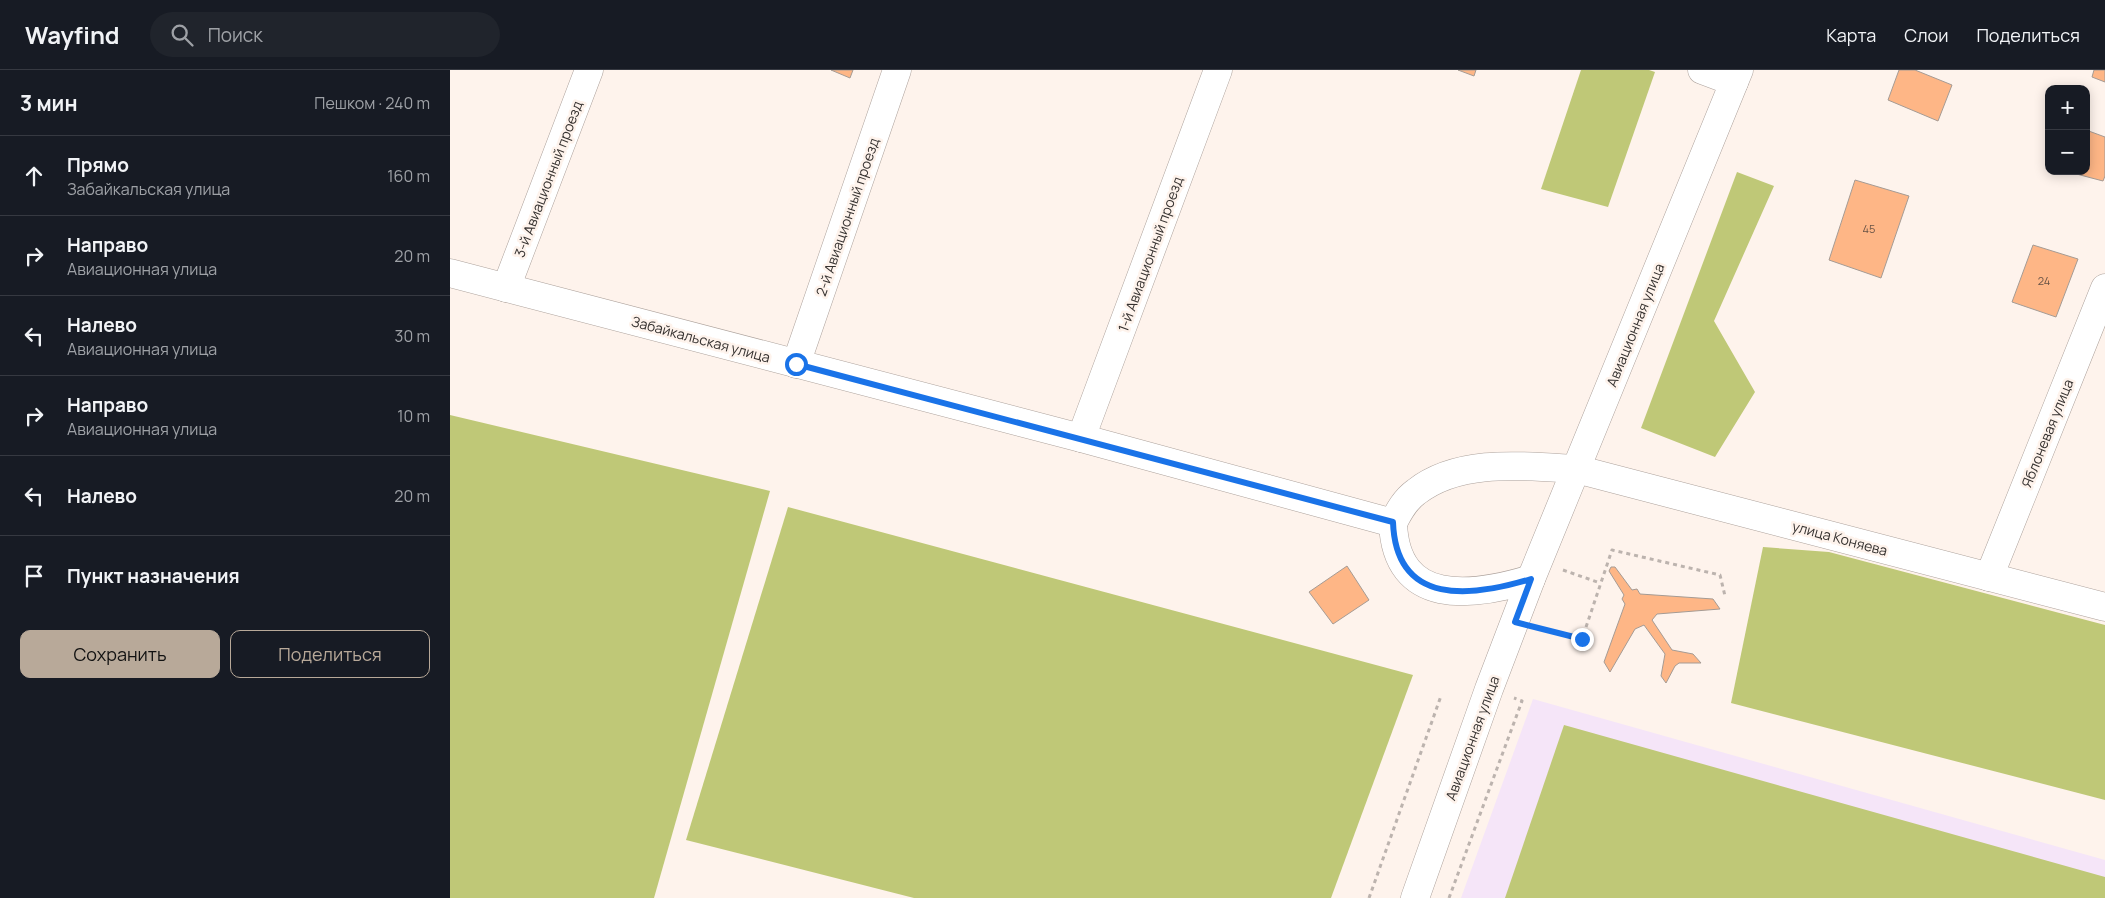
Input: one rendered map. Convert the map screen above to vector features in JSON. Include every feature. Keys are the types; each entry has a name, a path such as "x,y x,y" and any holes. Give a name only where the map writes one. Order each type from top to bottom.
{"street":[{"name":"3-й Авиационный проезд","path":"506,288 589,70"},
{"name":"2-й Авиационный проезд","path":"796,364 897,70"},
{"name":"1-й Авиационный проезд","path":"1082,438 1218,70"},
{"path":"1702,70 1736,76"},
{"name":"Авиационная улица","path":"1415,898 1489,689 1535,570 1736,76"},
{"name":"Забайкальская улица","path":"450,273 1082,438 1393,522"},
{"name":"Яблоневая улица","path":"1989,578 2105,288"},
{"path":"1535,570 1482,591 1456,593 1434,589 1418,580 1406,569 1398,556 1393,540 1393,522 1402,506 1414,493 1432,481 1452,473 1485,468 1530,466 1576,469"},
{"name":"улица Коняева","path":"1576,469 2105,607"}],"path":[{"path":"1515,622 1582,639 1612,550 1720,575 1725,596"},
{"path":"1535,570 1600,584"},
{"path":"1449,898 1522,701 1489,689"},
{"path":"1369,898 1441,696"}],"shaded area":[{"path":"1533,699 2105,860 2105,898 1461,898"}],"green space":[{"path":"1581,70 1649,70 1655,72 1608,207 1541,189"},
{"path":"1737,172 1774,186 1714,321 1755,392 1715,457 1641,428"},
{"path":"450,415 770,491 654,898 450,898"},
{"path":"788,507 1413,675 1331,898 914,898 686,840"},
{"path":"1763,547 1829,552 2105,625 2105,800 1731,703"},
{"path":"1564,725 2105,877 2105,898 1505,898"}],"building":[{"path":"831,70 853,70 850,78"},
{"path":"1458,70 1476,70 1474,76"},
{"path":"1899,70 1915,70 1952,85 1938,121 1888,100"},
{"path":"2094,70 2105,70 2105,82 2092,77"},
{"path":"2090,131 2105,137 2105,176 2103,181 2080,175 2090,175"},
{"path":"1855,180 1909,196 1881,278 1829,260"},
{"path":"2033,245 2078,259 2056,317 2012,302"},
{"path":"1347,566 1369,600 1333,624 1309,592"},
{"path":"1611,567 1615,567 1632,590 1637,589 1640,594 1713,599 1720,609 1657,614 1652,620 1672,650 1693,654 1701,663 1679,663 1675,666 1666,683 1661,676 1665,654 1644,625 1635,629 1610,672 1604,662 1625,604 1622,599 1624,595 1609,571"}],"route":[{"path":"796,364 1082,438 1393,522 1393,540 1398,556 1406,569 1418,580 1434,589 1456,593 1482,591 1531,579 1515,622 1582,639"}]}
